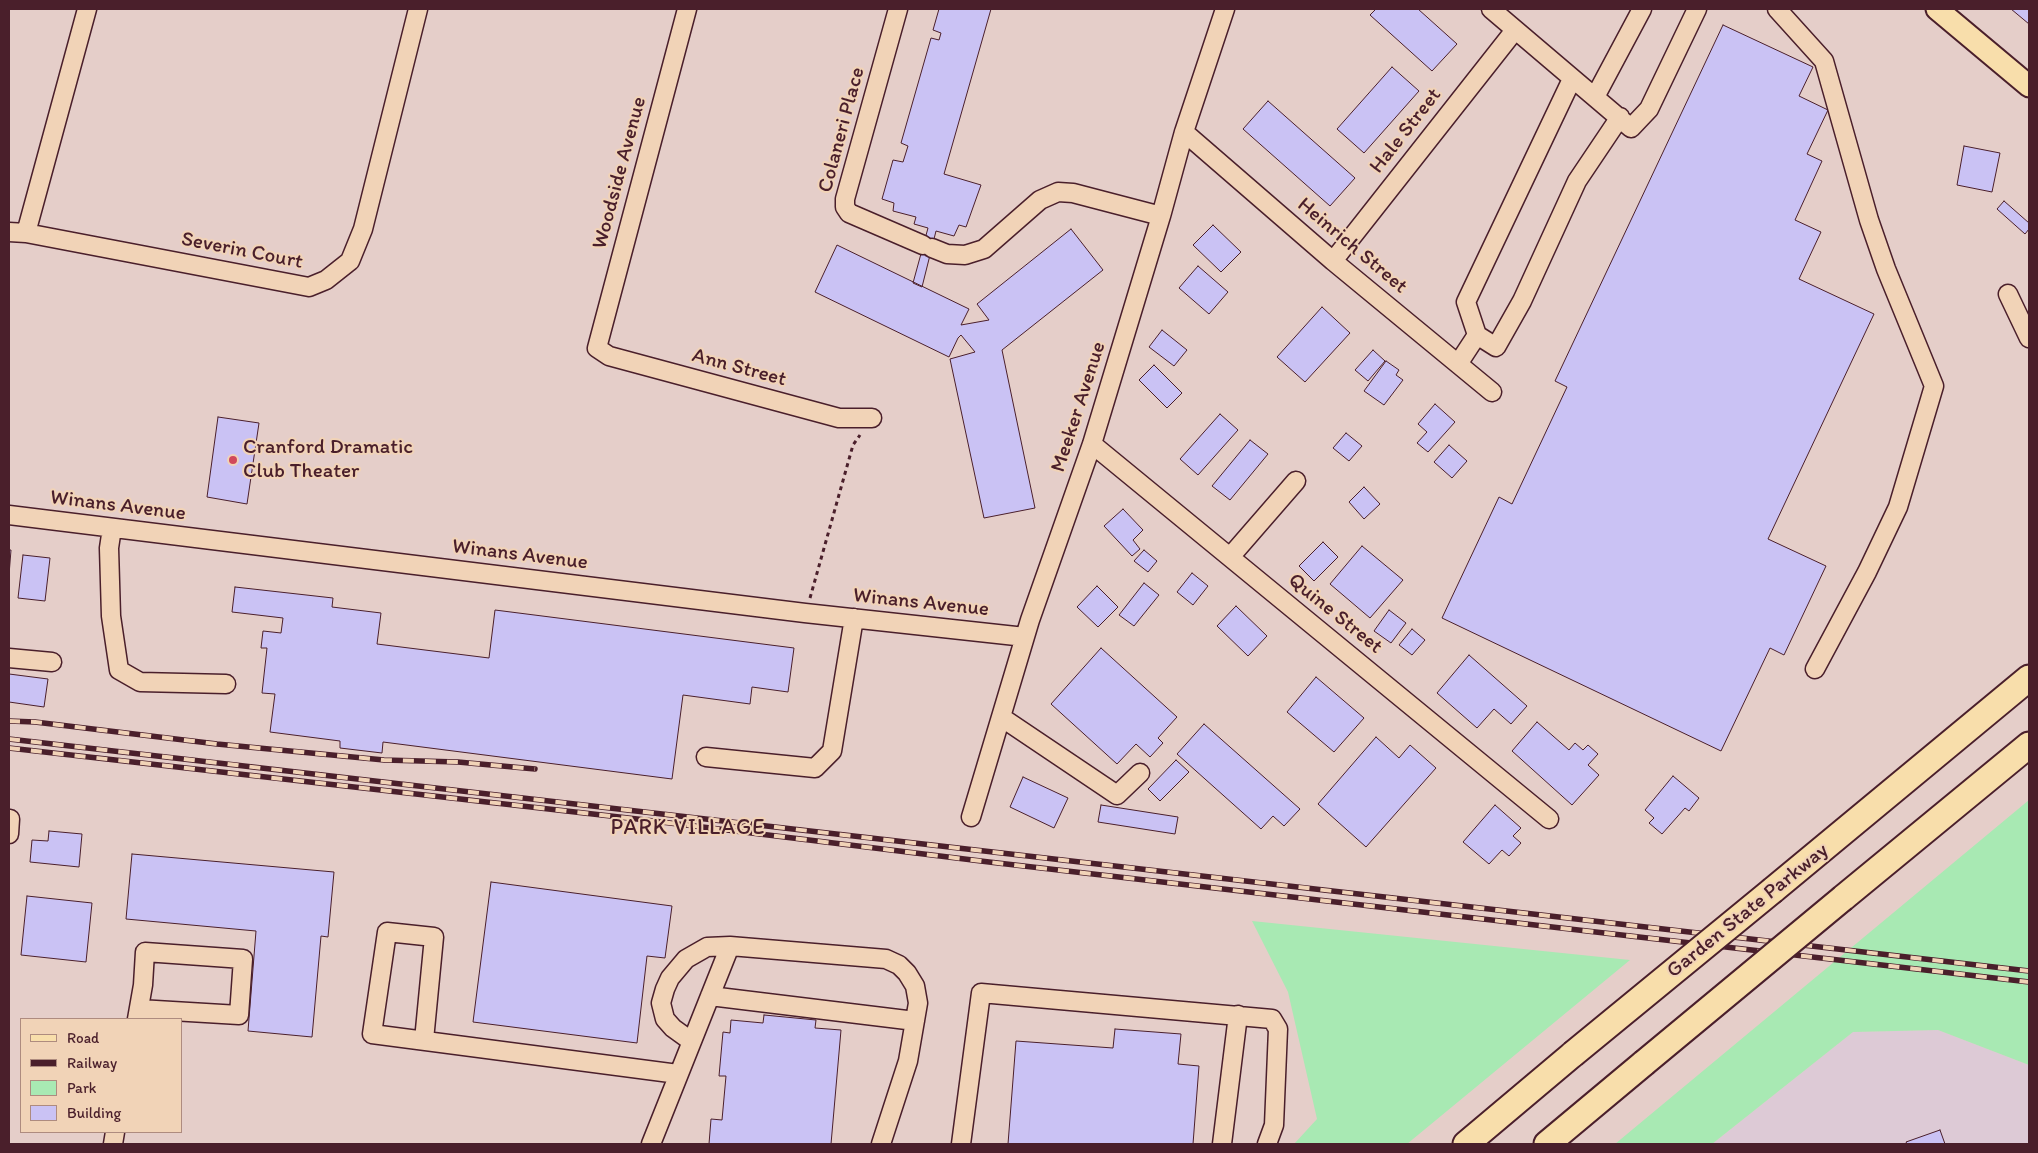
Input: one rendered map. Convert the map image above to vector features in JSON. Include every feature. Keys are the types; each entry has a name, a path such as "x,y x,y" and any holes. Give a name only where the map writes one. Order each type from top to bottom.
{"highway":[{"name":"Garden State Parkway","path":"1466,1144 2029,678"},
{"path":"1547,1144 2024,749"}],"main road":[{"path":"1937,9 2029,86"}],"street":[{"path":"26,233 87,9"},
{"name":"Severin Court","path":"9,232 26,233 309,287 326,280 350,261 363,229 418,9"},
{"name":"Woodside Avenue","path":"597,348 687,9"},
{"name":"Colaneri Place","path":"898,9 845,199 845,207 849,213 947,254 965,255 984,249 1040,200 1058,192 1073,193 1161,216"},
{"name":"Meeker Avenue","path":"971,817 1025,637 1092,444 1161,216 1184,132 1224,9"},
{"path":"1491,9 1572,80 1625,122"},
{"path":"1595,97 1642,9"},
{"path":"1572,80 1466,302 1477,335 1496,347 1522,301 1577,181 1625,122 1649,109 1697,9"},
{"path":"1777,9 1824,61 1869,220 1886,269 1934,386 1898,508 1867,572 1815,669"},
{"name":"Hale Street","path":"1333,261 1515,30"},
{"name":"Heinrich Street","path":"1184,132 1333,261 1492,392"},
{"path":"2008,294 2029,338"},
{"path":"1458,364 1477,335"},
{"name":"Ann Street","path":"597,348 608,356 839,418 872,418"},
{"name":"Quine Street","path":"1092,444 1549,819"},
{"path":"1230,557 1296,481"},
{"name":"Winans Avenue","path":"9,516 805,613 1025,637"},
{"path":"112,528 109,548 111,616 119,670 140,682 226,684"},
{"path":"706,757 815,768 832,751 854,618"},
{"path":"9,658 52,662"},
{"path":"1001,717 1117,795 1140,773"},
{"path":"424,1040 434,937 387,932 372,1034 678,1074"},
{"path":"651,1144 730,946"},
{"path":"693,1036 673,1028 665,1019 661,1003 670,978 686,959 707,947 730,946 886,959 899,965 907,973 915,986 918,1003 908,1061 881,1144"},
{"path":"146,952 243,959 239,1015 138,1014 146,952"},
{"path":"961,1144 981,993 1272,1019 1278,1029 1274,1125 1267,1144"},
{"path":"710,996 915,1021"},
{"path":"1222,1144 1238,1015"}],"path":[{"path":"805,613 853,446 872,418"}],"shaded area":[{"path":"1938,1030 2029,1065 2029,1144 1712,1144 1853,1032"}],"green space":[{"path":"2029,800 2029,1065 1938,1030 1853,1032 1712,1144 1615,1144"},
{"path":"1252,921 1630,960 1407,1144 1294,1144 1317,1119 1288,992"}],"building":[{"path":"939,9 991,9 944,174 981,185 966,227 959,225 954,236 936,231 922,287 913,283 928,228 914,224 916,217 893,211 894,203 882,199 893,160 903,162 908,146 901,143 931,38 939,40 941,33 933,30"},
{"path":"1376,9 1418,9 1457,44 1432,71 1370,15"},
{"path":"2011,9 2029,9 2029,24"},
{"path":"1723,25 1813,67 1799,96 1828,110 1807,154 1822,161 1795,220 1821,232 1799,279 1874,314 1768,539 1826,566 1784,655 1770,648 1721,751 1442,618 1499,497 1512,504 1567,387 1555,381"},
{"path":"1392,67 1419,91 1364,153 1337,129"},
{"path":"1268,101 1355,178 1330,206 1243,129"},
{"path":"1964,146 2000,153 1992,192 1957,185"},
{"path":"2004,201 2029,223 2029,229 2025,234 1997,209"},
{"path":"1213,225 1241,252 1221,272 1193,245"},
{"path":"1071,229 1103,270 1002,350 1035,508 984,518 950,359 975,352 961,335 949,357 815,292 837,245 969,309 961,325 989,320 977,304"},
{"path":"1198,266 1228,292 1209,314 1179,288"},
{"path":"1322,307 1350,333 1305,382 1277,357"},
{"path":"1162,330 1187,350 1174,366 1149,347"},
{"path":"1373,350 1385,361 1368,381 1355,370"},
{"path":"1386,361 1399,370 1396,375 1403,380 1384,405 1364,391"},
{"path":"1154,365 1182,393 1167,408 1139,380"},
{"path":"1435,404 1455,422 1428,452 1417,443 1427,432 1418,424"},
{"path":"1220,414 1238,430 1198,475 1180,459"},
{"name":"Cranford Dramatic Club Theater","path":"218,417 259,423 247,504 207,497"},
{"path":"1346,433 1362,446 1349,461 1333,448"},
{"path":"1250,440 1268,454 1230,500 1212,486"},
{"path":"1449,445 1467,461 1452,478 1434,462"},
{"path":"1364,487 1380,504 1364,519 1349,502"},
{"path":"1123,509 1143,530 1133,540 1140,549 1132,556 1104,526"},
{"path":"1323,542 1338,557 1314,581 1299,566"},
{"path":"1362,546 1403,580 1370,618 1330,584"},
{"path":"9,550 11,550 9,575"},
{"path":"1144,550 1157,561 1148,572 1134,561"},
{"path":"23,555 50,558 45,601 18,598"},
{"path":"1192,573 1208,586 1193,605 1177,592"},
{"path":"1144,583 1159,595 1134,626 1119,615"},
{"path":"1097,586 1118,607 1098,627 1077,607"},
{"path":"235,587 333,598 332,607 381,613 377,644 489,658 495,610 794,648 788,692 752,687 750,704 683,695 672,779 383,742 382,753 340,748 340,741 270,732 275,694 262,693 267,648 261,648 263,631 281,633 283,618 232,612"},
{"path":"1236,606 1267,636 1248,656 1217,626"},
{"path":"1389,610 1406,623 1391,643 1374,631"},
{"path":"1412,629 1425,640 1412,655 1399,645"},
{"path":"1101,648 1177,717 1158,738 1163,743 1150,757 1136,744 1117,764 1051,704"},
{"path":"1469,655 1527,706 1511,724 1494,709 1477,728 1437,693"},
{"path":"9,674 48,679 44,707 9,702"},
{"path":"1316,677 1364,718 1334,752 1287,712"},
{"path":"1537,722 1569,750 1575,743 1583,750 1588,745 1598,754 1588,765 1599,775 1572,805 1512,751"},
{"path":"1204,724 1300,809 1284,826 1273,816 1261,829 1177,754"},
{"path":"1376,737 1399,758 1410,745 1436,768 1366,847 1318,804"},
{"path":"1176,760 1189,772 1160,801 1148,789"},
{"path":"1673,776 1699,798 1689,811 1685,808 1662,834 1649,823 1654,818 1645,810"},
{"path":"1023,777 1068,798 1054,828 1010,807"},
{"path":"1101,805 1178,817 1175,834 1098,822"},
{"path":"1495,805 1521,828 1513,836 1521,843 1509,856 1502,850 1489,864 1463,842"},
{"path":"49,831 82,834 79,867 30,862 32,840 48,841"},
{"path":"132,854 334,872 328,937 321,936 312,1037 248,1031 256,931 126,919"},
{"path":"491,882 672,906 665,958 647,956 637,1043 473,1022"},
{"path":"27,896 92,903 86,962 21,955"},
{"path":"764,1015 816,1020 815,1028 841,1030 831,1144 709,1144 711,1119 722,1120 726,1076 719,1076 723,1032 730,1033 731,1020 763,1023"},
{"path":"1115,1029 1181,1034 1178,1064 1199,1066 1193,1144 1008,1144 1016,1041 1113,1048"},
{"path":"1940,1130 1945,1144 1907,1144 1906,1142"}],"railway":[{"path":"9,721 35,722 217,744 384,760 458,762 535,769"},
{"path":"9,739 2029,971"},
{"path":"9,748 637,819 989,862 2029,982"}],"place":[{"name":"Cranford Dramatic Club Theater","path":"233,460"}],"district":[{"name":"PARK VILLAGE","path":"688,828"}]}
